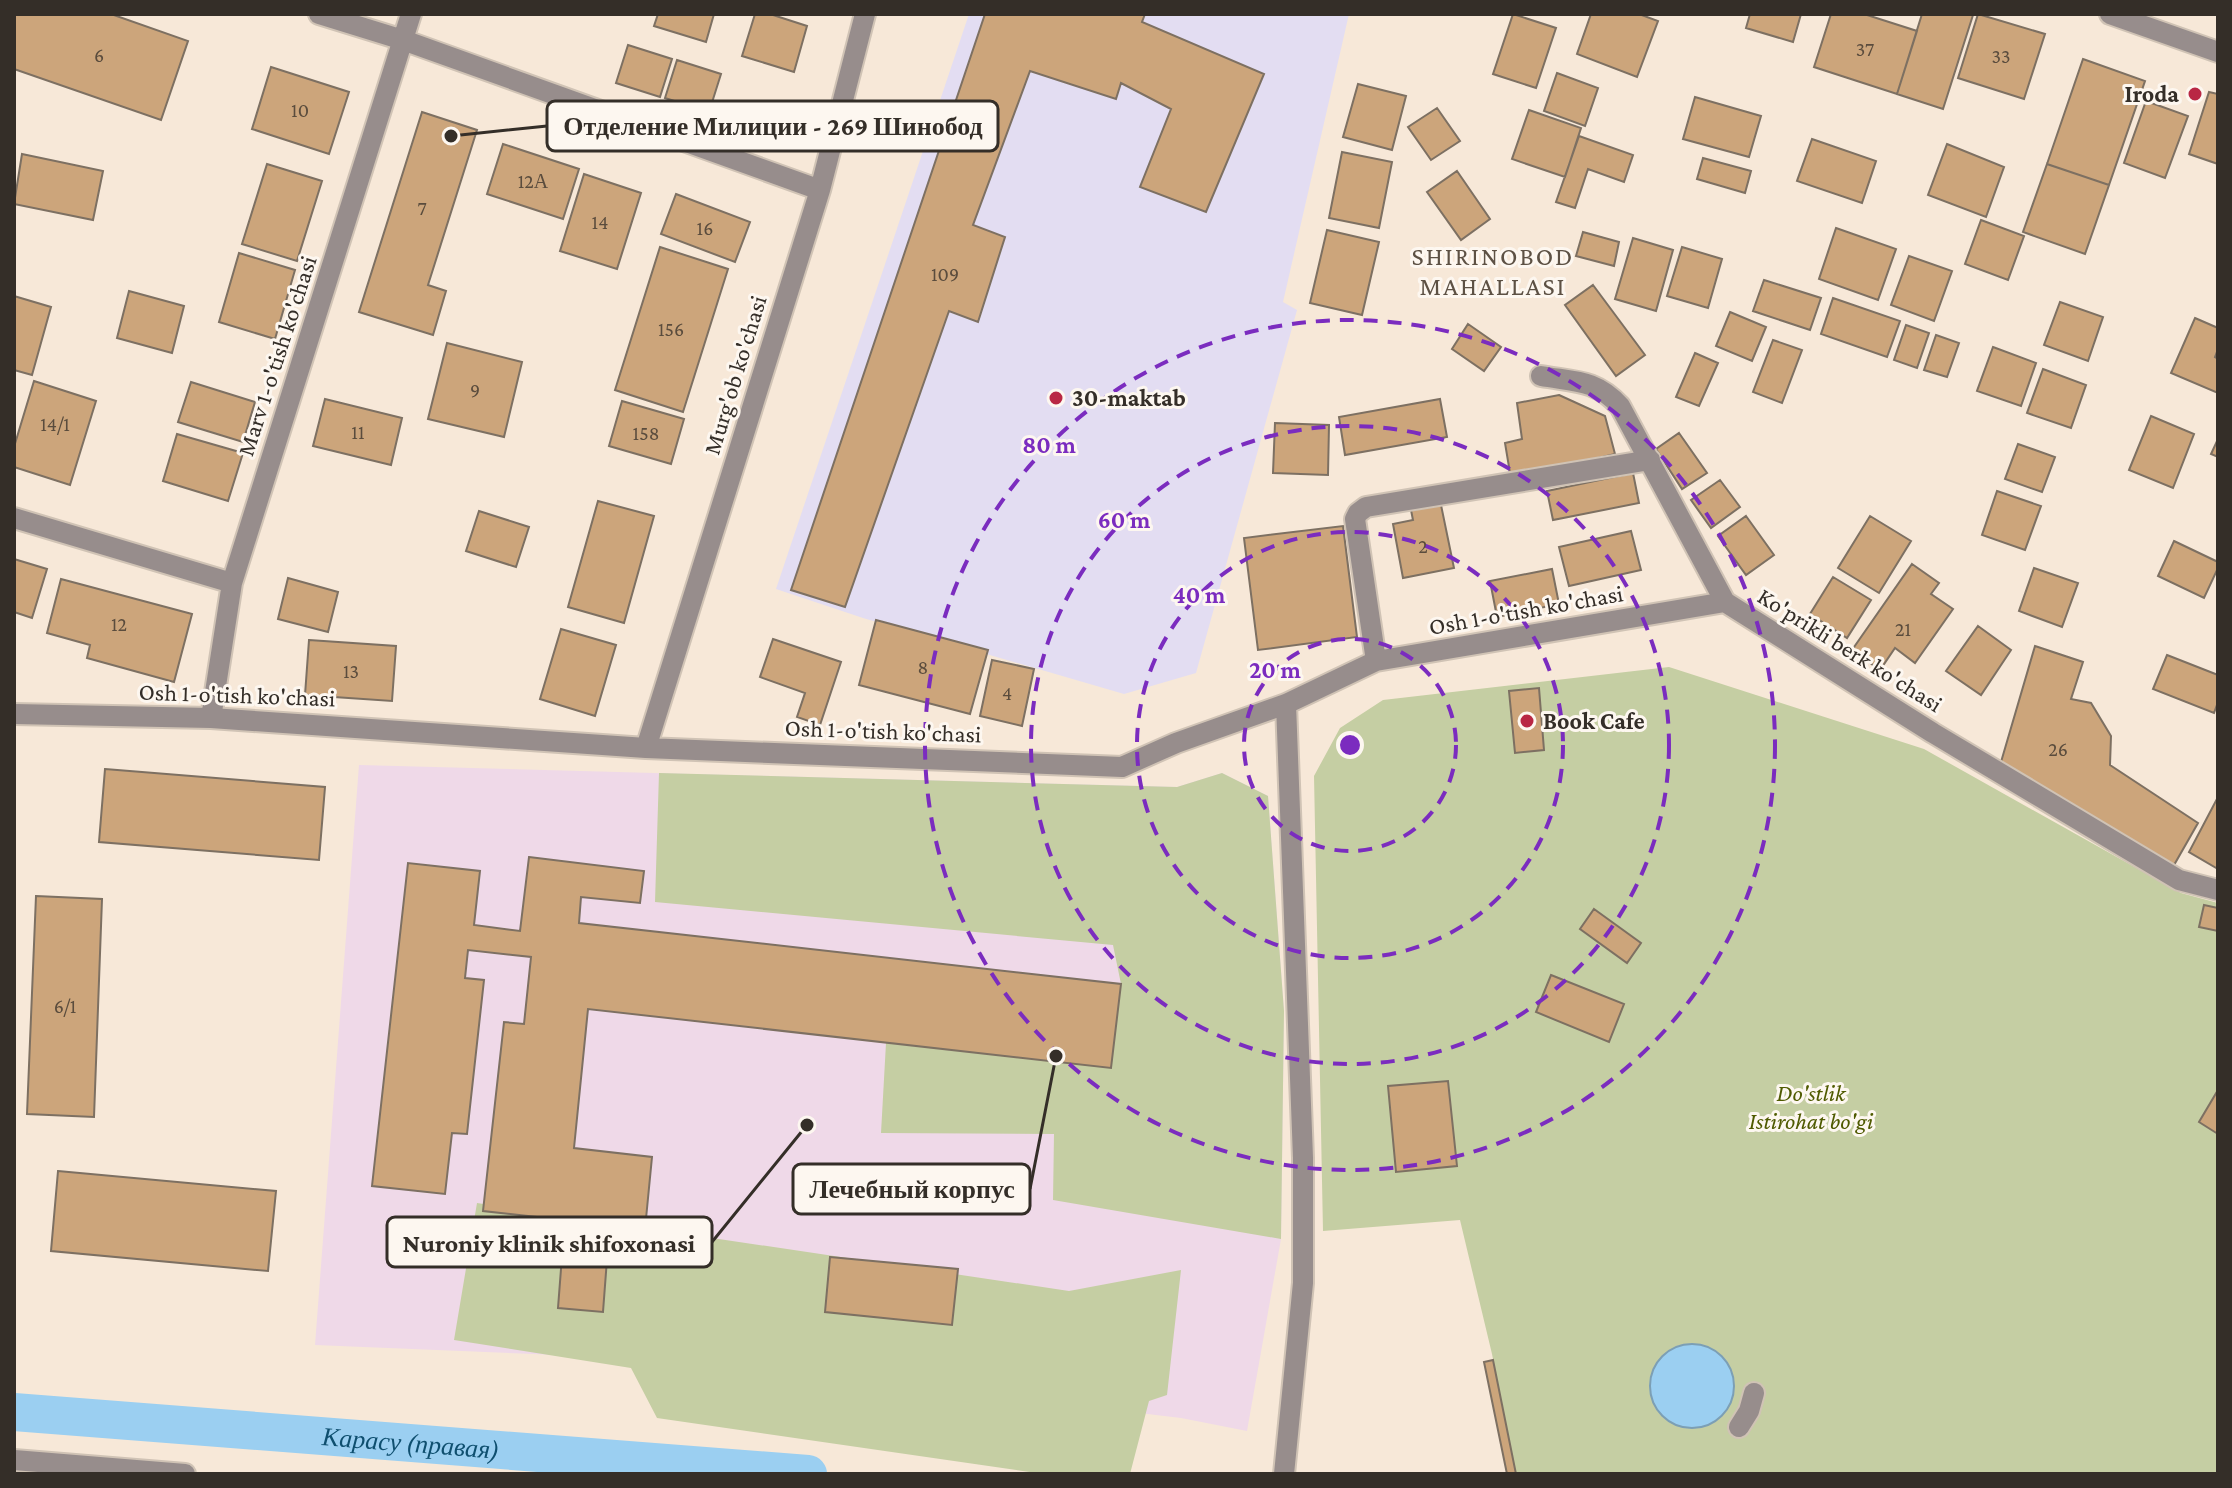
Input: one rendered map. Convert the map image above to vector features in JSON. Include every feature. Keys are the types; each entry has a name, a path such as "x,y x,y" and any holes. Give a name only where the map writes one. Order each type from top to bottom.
{"street":[{"path":"319,14 403,40 820,190"},
{"name":"Marv 1-o'tish ko'chasi","path":"211,718 232,583 411,14"},
{"name":"Murg'ob ko'chasi","path":"646,748 820,190 865,14"},
{"path":"2110,14 2218,52"},
{"name":"Ko'prikli berk ko'chasi","path":"1541,376 1596,386 1607,391 1620,406 1725,602 1933,733 2179,880 2218,890"},
{"path":"1376,661 1355,519 1366,507 1650,460"},
{"path":"14,518 232,583"},
{"name":"Osh 1-o'tish ko'chasi","path":"14,714 211,718 646,748 1122,767 1176,743 1286,704 1376,661 1725,602"},
{"path":"1284,1474 1303,1283 1303,1158 1286,704"},
{"path":"1739,1427 1749,1411 1754,1393"},
{"path":"14,1460 185,1474"}],"shaded area":[{"name":"30-maktab","path":"969,14 1349,14 1283,302 1297,310 1196,673 1124,694 863,618 776,589"},
{"path":"359,765 1177,787 1222,773 1268,796 1284,1011 1281,1239 1247,1431 1181,1418 705,1361 315,1345"}],"green space":[{"name":"Do'stlik Istirohat bo'gi","path":"1669,667 1924,749 2181,893 2218,903 2218,1474 1516,1474 1460,1220 1323,1231 1314,776 1340,728 1383,700"},
{"path":"659,773 1177,787 1222,773 1268,796 1284,1011 1281,1239 1053,1200 1054,1134 881,1133 886,1043 1111,1068 1121,984 1113,945 655,902"},
{"path":"477,1203 1069,1291 1181,1270 1167,1395 1149,1401 1130,1474 1043,1474 657,1418 631,1368 454,1340"}],"water":[{"path":"1692,1344 1708,1347 1722,1356 1731,1370 1734,1386 1731,1402 1722,1416 1708,1425 1692,1428 1676,1425 1662,1416 1653,1402 1650,1386 1653,1370 1662,1356 1676,1347"}],"building":[{"path":"14,14 111,14 188,41 161,120 14,69"},
{"path":"658,14 714,14 706,42 654,26"},
{"path":"755,14 770,14 807,26 794,72 742,56"},
{"path":"985,14 1145,14 1142,22 1264,74 1206,212 1140,187 1171,109 1121,83 1116,99 1030,71 973,225 1005,237 978,322 949,311 845,607 791,590"},
{"path":"1513,14 1556,28 1536,88 1493,74"},
{"path":"1591,14 1639,14 1658,21 1637,77 1577,54"},
{"path":"1750,14 1801,14 1793,42 1746,28"},
{"path":"1831,14 1864,14 1917,31 1897,94 1814,67"},
{"path":"1922,14 1973,15 1943,109 1897,94"},
{"path":"1978,14 2045,34 2024,99 1958,78"},
{"path":"628,45 672,59 660,97 616,83"},
{"path":"2083,59 2145,81 2109,185 2047,164"},
{"path":"677,60 721,74 709,112 665,98"},
{"path":"271,67 349,92 329,154 252,129"},
{"path":"1557,73 1598,88 1585,126 1544,111"},
{"path":"1358,84 1406,96 1392,150 1343,137"},
{"path":"2209,92 2218,94 2218,164 2189,154"},
{"path":"1695,97 1761,116 1749,157 1683,139"},
{"path":"2146,101 2188,116 2165,178 2124,163"},
{"path":"1437,108 1460,141 1431,160 1408,127"},
{"path":"1529,110 1581,128 1565,177 1512,159"},
{"path":"422,112 477,130 428,285 446,291 433,335 359,312"},
{"path":"1579,136 1633,155 1624,182 1588,169 1575,208 1556,202"},
{"path":"1812,139 1876,161 1862,203 1797,181"},
{"path":"503,144 579,169 563,219 487,194"},
{"path":"1947,144 2004,167 1986,217 1928,195"},
{"path":"1342,152 1392,162 1379,228 1329,218"},
{"path":"22,154 103,171 93,220 14,204"},
{"path":"1703,158 1751,171 1745,193 1697,179"},
{"path":"267,164 322,181 297,261 242,244"},
{"path":"2047,164 2109,185 2085,254 2023,232"},
{"path":"1457,171 1490,219 1461,240 1427,192"},
{"path":"584,174 641,193 617,269 560,251"},
{"path":"676,194 750,222 735,262 661,234"},
{"path":"1981,220 2024,236 2008,280 1965,264"},
{"path":"1836,228 1896,249 1878,300 1819,279"},
{"path":"1327,230 1379,242 1362,315 1310,303"},
{"path":"1583,232 1619,242 1614,266 1576,256"},
{"path":"1633,238 1673,250 1656,311 1615,299"},
{"path":"660,247 728,269 683,412 615,390"},
{"path":"1682,247 1722,259 1708,308 1667,296"},
{"path":"239,253 295,270 275,339 219,322"},
{"path":"1909,256 1952,271 1934,321 1891,305"},
{"path":"1764,280 1821,298 1810,330 1753,311"},
{"path":"1593,285 1645,355 1616,376 1565,305"},
{"path":"129,291 184,306 172,353 117,338"},
{"path":"14,296 51,307 32,375 14,370"},
{"path":"1833,298 1900,321 1887,357 1821,334"},
{"path":"2060,302 2103,317 2088,361 2044,345"},
{"path":"1730,312 1766,327 1752,361 1716,346"},
{"path":"2195,318 2218,328 2215,357 2218,359 2218,393 2171,373"},
{"path":"1468,324 1501,347 1484,371 1452,349"},
{"path":"1906,325 1929,333 1917,368 1894,360"},
{"path":"1936,335 1959,343 1947,377 1924,370"},
{"path":"1773,340 1802,350 1782,403 1753,392"},
{"path":"447,343 522,362 504,437 428,419"},
{"path":"1993,347 2036,363 2021,406 1977,391"},
{"path":"1695,353 1718,363 1699,406 1676,397"},
{"path":"2043,369 2086,385 2071,428 2027,413"},
{"path":"34,381 96,401 70,485 14,467 14,447"},
{"path":"191,382 255,402 243,442 178,422"},
{"path":"1559,395 1605,416 1615,454 1511,479 1505,443 1522,439 1517,403"},
{"path":"325,399 402,418 391,465 313,446"},
{"path":"1440,399 1447,437 1345,455 1339,417"},
{"path":"622,401 684,419 671,464 609,446"},
{"path":"2151,416 2194,434 2173,488 2129,470"},
{"path":"1275,423 1329,425 1328,475 1273,473"},
{"path":"1679,433 1707,473 1682,489 1656,449"},
{"path":"177,434 243,453 228,501 163,481"},
{"path":"2218,439 2218,457 2211,454"},
{"path":"2018,444 2055,457 2042,492 2005,479"},
{"path":"1633,473 1639,503 1553,520 1547,491"},
{"path":"1720,480 1740,507 1711,528 1691,500"},
{"path":"1997,491 2041,506 2025,550 1982,535"},
{"path":"598,501 654,516 624,623 568,607"},
{"path":"1441,505 1454,568 1403,578 1393,524 1413,520 1411,510"},
{"path":"479,511 529,527 516,567 466,551"},
{"path":"1746,516 1774,555 1746,575 1718,536"},
{"path":"1870,516 1911,541 1879,593 1838,568"},
{"path":"1343,526 1357,637 1258,650 1244,538"},
{"path":"1631,531 1641,570 1569,586 1559,547"},
{"path":"2174,541 2218,562 2204,598 2158,576"},
{"path":"14,559 47,569 32,618 14,612"},
{"path":"1912,564 1939,583 1931,594 1953,609 1915,663 1895,648 1880,670 1852,650"},
{"path":"2034,568 2078,583 2062,627 2019,611"},
{"path":"1552,569 1559,604 1497,617 1490,581"},
{"path":"1833,577 1871,600 1847,638 1810,614"},
{"path":"288,578 338,592 328,632 278,619"},
{"path":"61,579 192,614 174,682 87,658 90,645 47,633"},
{"path":"876,620 988,650 970,714 859,685"},
{"path":"1978,626 2011,650 1981,695 1946,671"},
{"path":"561,629 616,645 595,716 540,699"},
{"path":"773,639 841,662 820,725 797,717 805,693 760,677"},
{"path":"309,640 396,646 392,701 305,695"},
{"path":"2035,646 2083,662 2071,699 2091,703 2111,736 2110,765 2198,823 2174,865 2001,762"},
{"path":"2167,655 2218,675 2218,702 2214,713 2153,689"},
{"path":"992,660 1034,669 1022,726 980,716"},
{"name":"Book Cafe","path":"1539,688 1544,750 1515,753 1509,691"},
{"path":"105,769 325,787 319,860 99,842"},
{"path":"2218,797 2218,869 2189,852"},
{"path":"529,857 644,871 640,903 581,897 579,923 1121,984 1111,1068 588,1009 574,1148 652,1157 645,1229 483,1211 504,1022 524,1024 531,957 468,950 465,978 484,980 467,1134 452,1133 445,1194 372,1186 408,863 480,871 474,925 520,931"},
{"path":"36,896 102,899 94,1117 27,1114"},
{"path":"2204,905 2218,908 2218,931 2199,927"},
{"path":"1594,909 1641,943 1627,963 1580,929"},
{"path":"1551,975 1624,1004 1609,1042 1536,1012"},
{"path":"1448,1081 1457,1166 1396,1172 1388,1086"},
{"path":"2218,1090 2218,1134 2199,1122"},
{"path":"58,1171 276,1191 268,1271 51,1251"},
{"path":"562,1256 607,1259 603,1312 558,1308"},
{"path":"830,1257 958,1269 952,1325 825,1312"},
{"path":"1493,1360 1516,1474 1507,1474 1484,1362"}],"waterway":[{"name":"Карасу (правая)","path":"14,1412 808,1474"}],"place":[{"name":"Iroda","path":"2195,94"},
{"name":"Отделение Милиции - 269 Шинобод","path":"451,136"},
{"name":"30-maktab","path":"1056,398"},
{"name":"Book Cafe","path":"1527,721"},
{"name":"Лечебный корпус","path":"1056,1056"},
{"name":"Nuroniy klinik shifoxonasi","path":"807,1125"}],"district":[{"name":"SHIRINOBOD MAHALLASI","path":"1493,271"}]}
